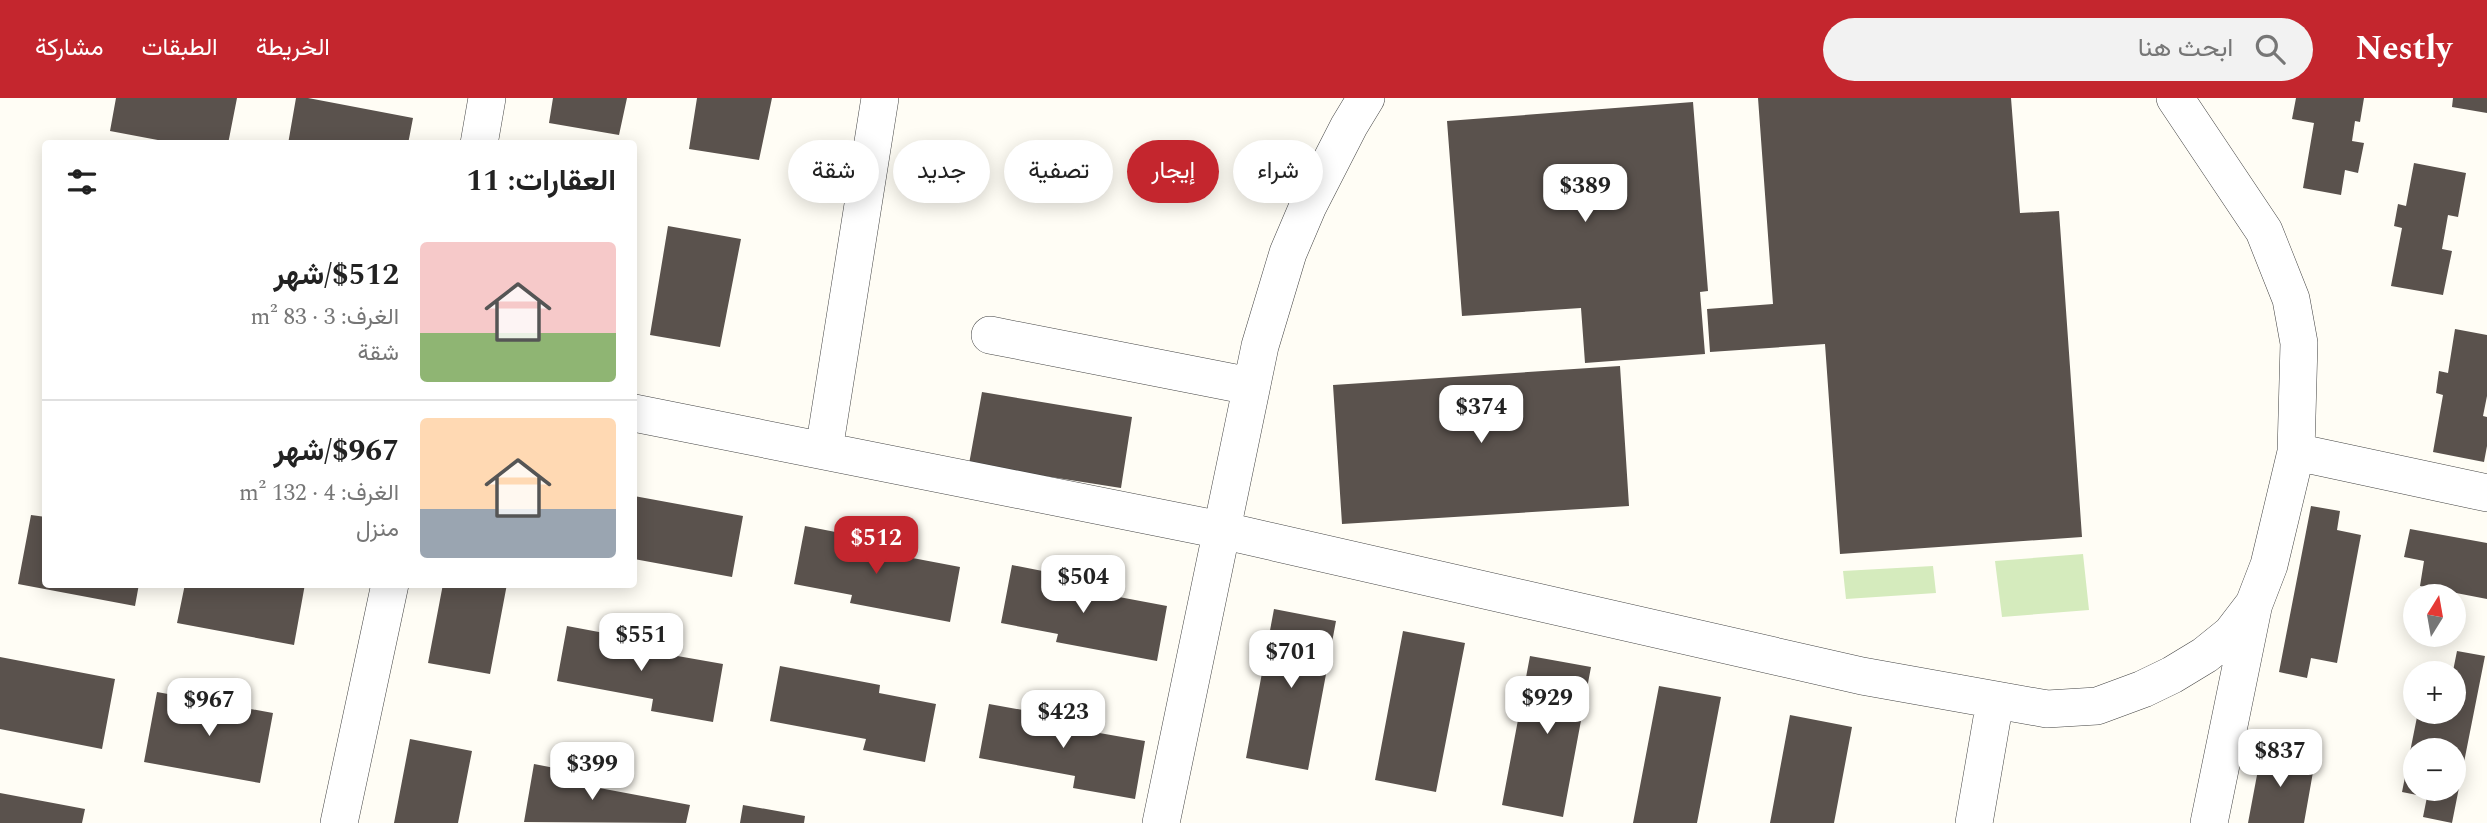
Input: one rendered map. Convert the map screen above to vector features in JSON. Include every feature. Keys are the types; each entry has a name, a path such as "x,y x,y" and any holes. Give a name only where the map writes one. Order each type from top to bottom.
{"street":[{"path":"479,140 487,98"},
{"path":"824,450 880,98"},
{"path":"1161,823 1250,386 1288,253 1313,194 1366,98"},
{"path":"2175,98 2264,231 2291,299 2299,343 2295,452 2269,565 2254,604 2209,823"},
{"path":"990,335 1250,386"},
{"path":"637,414 1221,530 1862,676 2047,709 2097,706 2143,689 2205,656 2231,634 2254,604"},
{"path":"2295,452 2487,493"},
{"path":"339,823 389,588"},
{"path":"1974,823 1995,701"}],"green space":[{"path":"2083,554 2089,610 2002,617 1995,561"},
{"path":"1933,566 1936,593 1846,599 1843,571"}],"building":[{"path":"116,98 237,98 229,140 158,140 110,131"},
{"path":"296,98 413,118 409,140 289,140"},
{"path":"553,98 627,98 619,135 549,123"},
{"path":"697,98 772,98 759,160 689,149"},
{"path":"1758,98 2011,98 2020,213 2059,211 2082,537 1840,554 1825,344 1710,352 1707,309 1773,304"},
{"path":"2296,98 2364,98 2360,122 2355,121 2352,141 2364,143 2358,173 2345,170 2341,195 2303,188 2314,123 2292,119"},
{"path":"2453,98 2487,98 2487,113 2452,107"},
{"path":"1693,102 1708,291 1700,292 1705,354 1585,363 1581,308 1462,316 1447,121"},
{"path":"2414,163 2466,173 2458,217 2448,215 2442,249 2452,251 2443,295 2391,286 2402,228 2394,226 2398,204 2406,206"},
{"path":"668,226 741,239 720,347 650,335"},
{"path":"2455,329 2487,335 2487,396 2483,416 2487,417 2487,446 2484,462 2433,452 2443,395 2436,393 2439,371 2448,373"},
{"path":"1620,366 1629,506 1342,524 1333,385"},
{"path":"982,392 1132,417 1121,488 969,464"},
{"path":"637,497 743,516 732,577 637,560"},
{"path":"2311,506 2340,511 2337,530 2361,535 2337,663 2311,658 2307,678 2279,672"},
{"path":"31,515 42,516 42,588 138,588 135,606 18,584"},
{"path":"805,526 866,538 865,549 960,567 950,622 850,603 852,595 794,584"},
{"path":"2410,529 2487,543 2487,599 2466,595 2466,584 2420,584 2424,561 2404,557"},
{"path":"1012,565 1073,577 1071,588 1167,606 1157,661 1056,642 1058,634 1001,623"},
{"path":"184,588 304,588 294,645 177,623"},
{"path":"442,588 506,588 490,674 428,663"},
{"path":"1274,609 1336,621 1308,770 1246,758"},
{"path":"567,626 668,645 666,654 723,664 713,722 651,711 653,699 557,681"},
{"path":"1403,631 1465,643 1436,792 1375,780"},
{"path":"2457,651 2485,656 2466,752 2466,738 2413,738 2416,724 2466,724 2466,661 2455,661"},
{"path":"1530,656 1591,667 1563,817 1502,805"},
{"path":"0,657 115,679 102,749 0,729"},
{"path":"780,666 880,685 879,693 936,704 925,762 863,750 866,739 770,721"},
{"path":"1659,686 1721,697 1697,823 1633,823"},
{"path":"157,692 273,713 260,783 144,762"},
{"path":"989,704 1090,722 1088,731 1145,741 1135,799 1073,788 1075,776 979,758"},
{"path":"1790,715 1852,727 1834,823 1770,823"},
{"path":"410,739 472,751 458,823 394,823"},
{"path":"2263,743 2293,748 2289,767 2313,772 2304,823 2248,823"},
{"path":"534,764 596,776 594,787 690,805 686,823 524,822"},
{"path":"0,793 85,809 82,823 0,823"},
{"path":"2426,801 2456,801 2452,823 2423,817"},
{"path":"743,805 805,816 804,823 740,823"}]}
